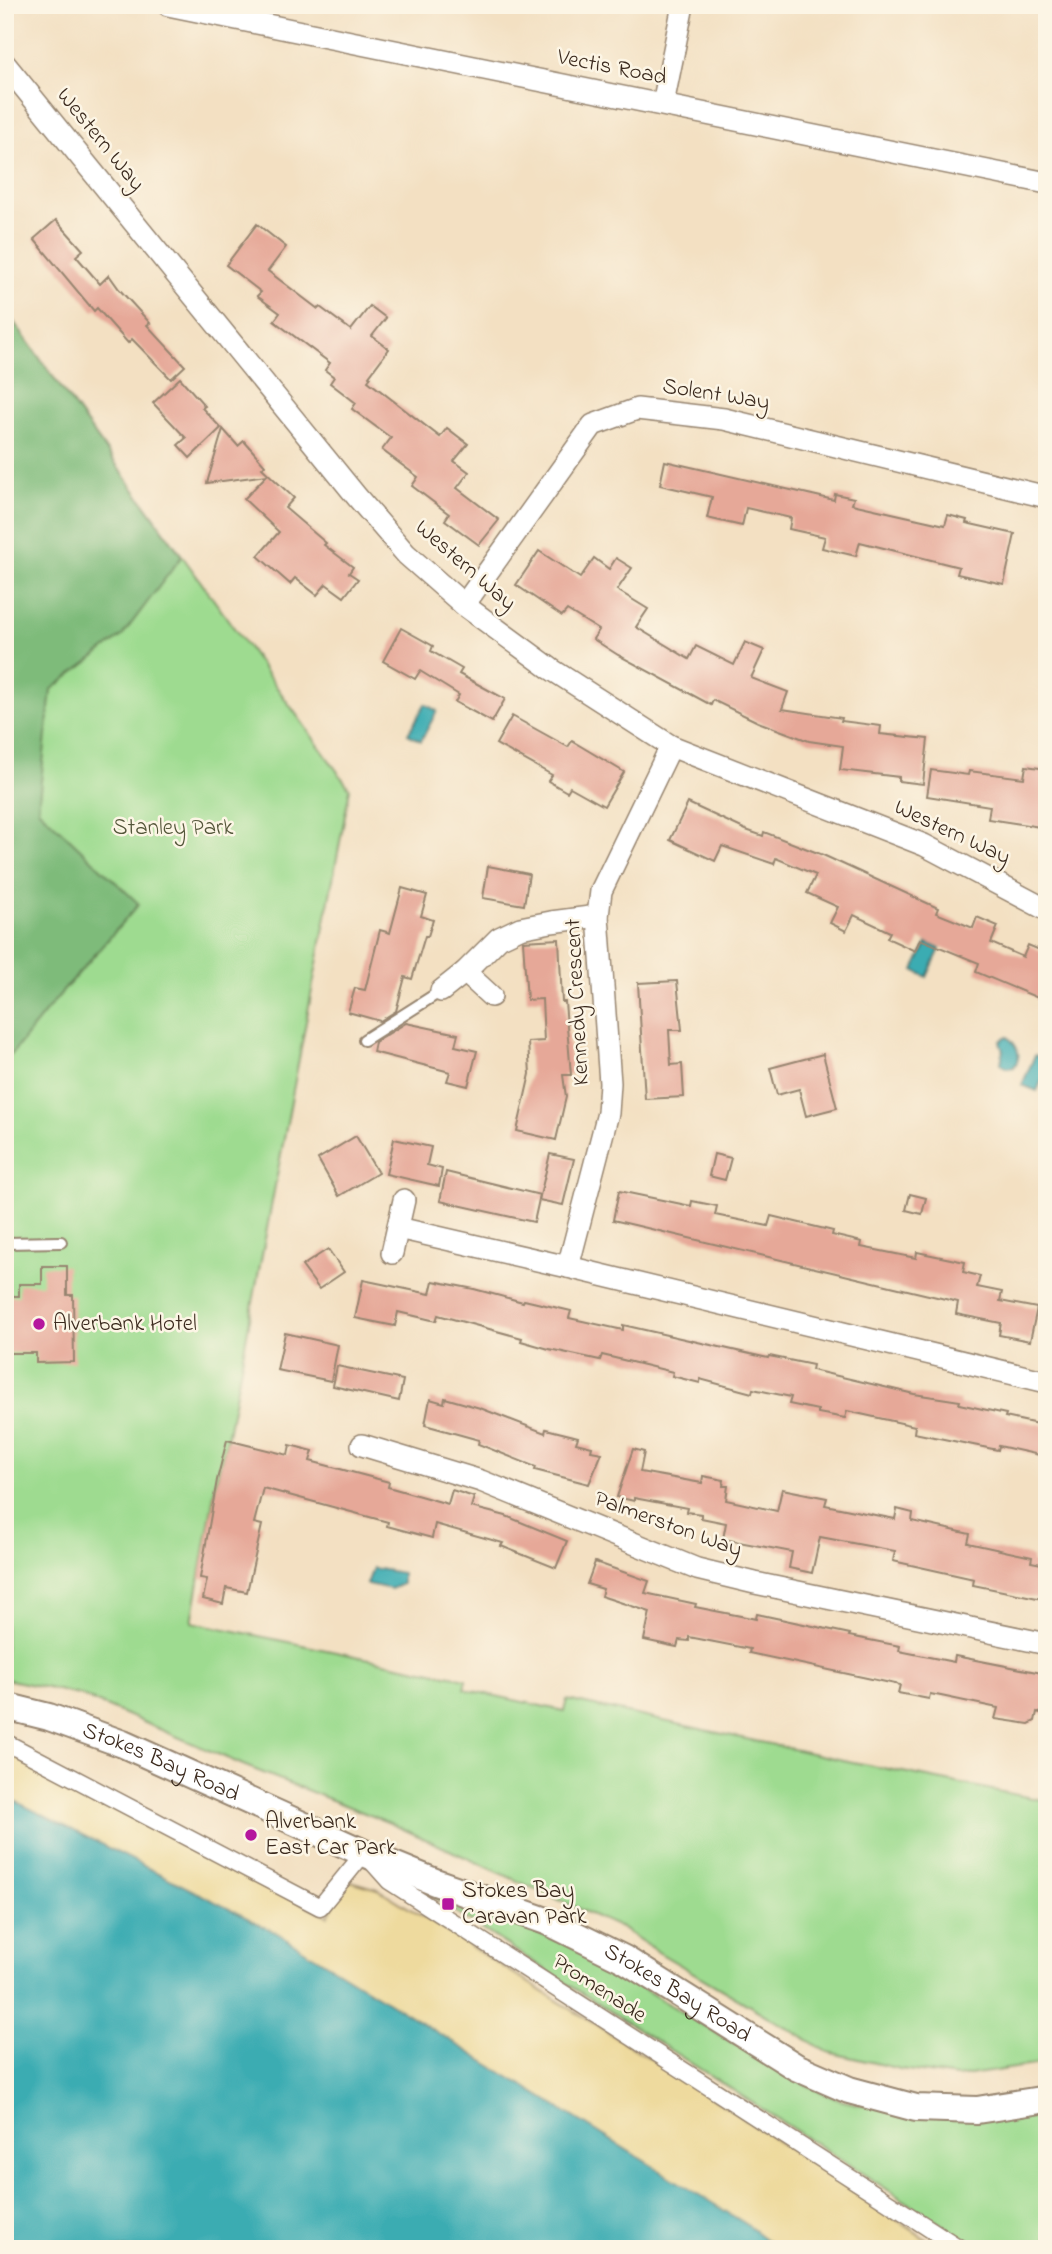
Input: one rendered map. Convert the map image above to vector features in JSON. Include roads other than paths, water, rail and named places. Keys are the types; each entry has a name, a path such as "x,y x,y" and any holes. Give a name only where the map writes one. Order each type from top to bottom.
{"street":[{"name":"Vectis Road","path":"168,5 1047,183"},
{"path":"663,104 683,5"},
{"name":"Western Way","path":"5,64 356,497 406,554 464,606 551,669 671,746 924,845 1047,910"},
{"name":"Solent Way","path":"464,606 593,425 637,409 724,419 1047,497"},
{"name":"Kennedy Crescent","path":"568,1267 607,1120 610,1083 598,916 601,891 671,746"},
{"path":"441,991 466,972 499,938 520,928 598,916"},
{"path":"466,972 491,996"},
{"path":"392,1253 404,1200"},
{"path":"398,1228 1047,1382"},
{"name":"Palmerston Way","path":"362,1445 481,1481 697,1569 1047,1644"},
{"name":"Stokes Bay Road","path":"5,1706 49,1717 123,1744 364,1853 435,1882 549,1922 624,1959 796,2067 849,2090 915,2108 977,2110 1047,2099"},
{"path":"5,1742 320,1907 364,1853"},
{"name":"Promenade","path":"364,1853 388,1881 961,2249"}],"lane":[{"path":"364,1040 441,991"},
{"path":"5,1243 61,1242"}],"water":[{"path":"425,704 437,711 421,741 408,734"},
{"path":"927,943 940,949 927,977 914,970"},
{"path":"1005,1037 1011,1040 1018,1051 1014,1067 1007,1068 1001,1064 1003,1051 1000,1042"},
{"path":"1035,1055 1047,1060 1047,1069 1037,1091 1022,1085"},
{"path":"373,1568 402,1573 402,1584 391,1589 367,1584"},
{"path":"5,1796 277,1933 746,2224 778,2249 5,2249"}],"place":[{"name":"Alverbank Hotel","path":"39,1324"},
{"name":"Alverbank East Car Park","path":"251,1835"},
{"name":"Stokes Bay Caravan Park","path":"448,1904"}],"park label":[{"name":"Stanley Park","path":"173,828"}]}
